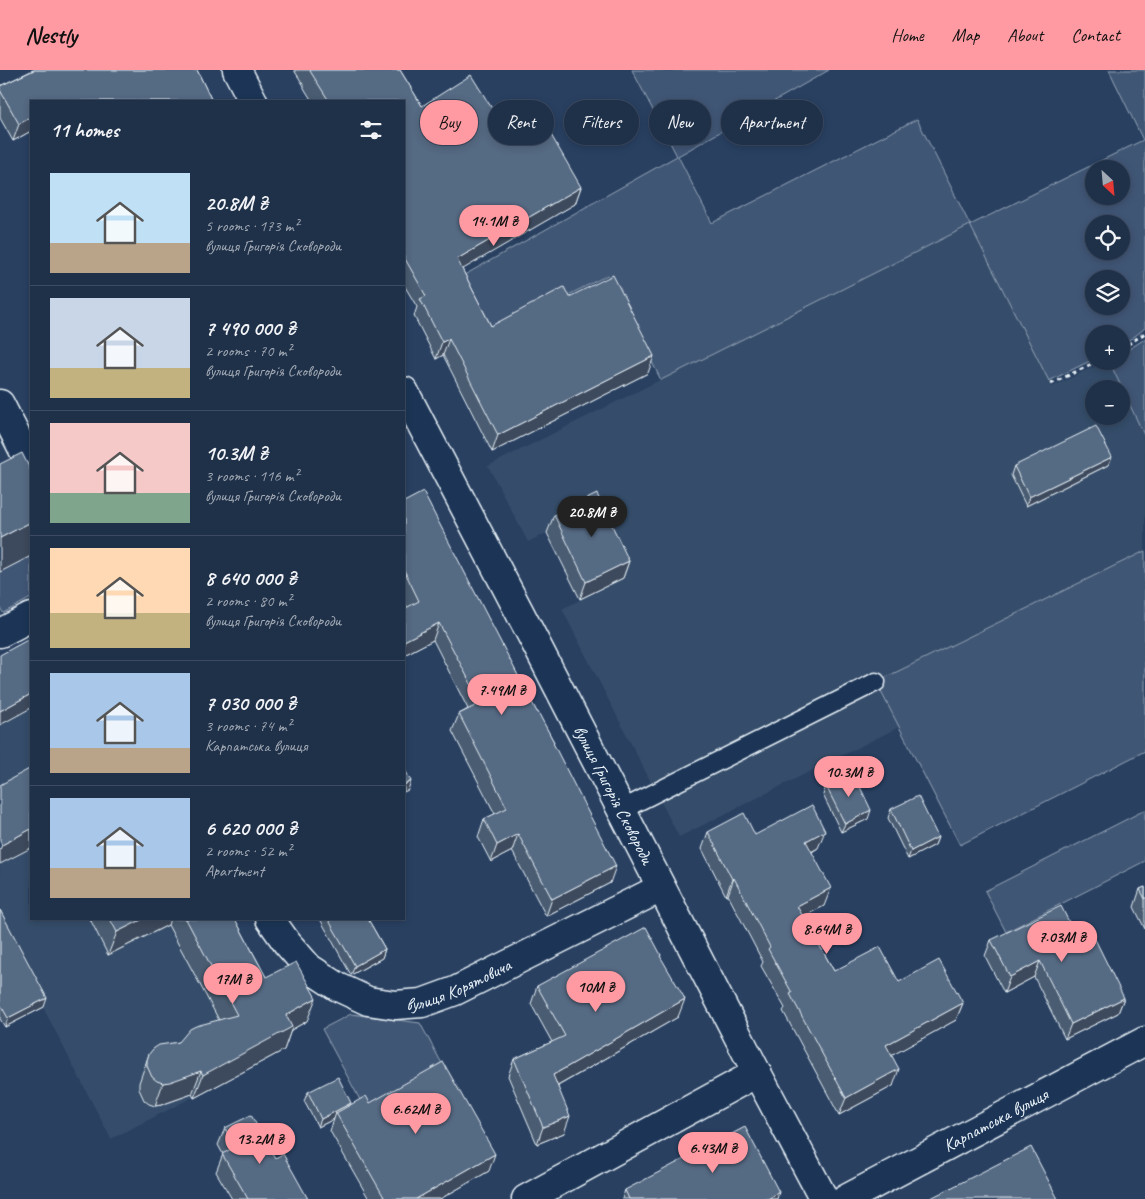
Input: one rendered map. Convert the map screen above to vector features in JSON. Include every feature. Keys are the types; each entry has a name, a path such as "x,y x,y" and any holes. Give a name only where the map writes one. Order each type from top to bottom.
{"street":[{"path":"237,70 252,100"},
{"name":"вулиця Григорія Сковороди","path":"405,394 824,1199"},
{"path":"0,404 30,463"},
{"path":"0,633 30,618"},
{"name":"вулиця Корятовича","path":"271,920 287,943 309,968 338,987 368,1001 394,1005 422,1003 455,991 661,888"},
{"name":"Карпатська вулиця","path":"846,1199 1145,1041"},
{"path":"526,1199 757,1073"}],"lane":[{"path":"621,810 876,682"}],"path":[{"path":"1130,343 1145,333"},
{"path":"1051,384 1085,367"}],"shaded area":[{"path":"632,70 829,70 776,100 721,100 721,132 711,137 711,100 649,100 649,102"},
{"path":"1109,70 1145,70 1145,328 1130,339 1130,325 1085,325 1085,363 1049,381 970,225 1085,168 1085,205 1130,205 1130,160 1102,160 1143,140"},
{"path":"917,119 970,225 661,380 608,275 489,335 459,278 677,156 671,145 697,145 678,156 712,223"},
{"path":"970,225 1052,387 1087,370 1113,370 1118,380 1085,380 1085,425 1130,425 1130,405 1145,437 1145,551 876,682 899,727 679,837 562,609 623,578 590,512 528,542 488,466"},
{"path":"1145,339 1145,437 1130,405 1130,380 1118,380 1113,370 1130,370 1130,348"},
{"path":"1145,551 1145,751 960,845 876,682"},
{"path":"30,556 30,599 3,613 0,607 0,571"},
{"path":"30,653 30,920 214,920 246,1070 111,1139 0,924 0,668"},
{"path":"1145,810 1145,861 1006,932 985,891"},
{"path":"351,1014 420,1023 446,1071 367,1113 322,1029"}],"building":[{"path":"34,70 197,70 212,100 30,100 30,118 19,124 0,90 0,86"},
{"path":"311,70 400,70 420,103 420,145 478,145 478,100 431,100 471,75 488,102 488,145 554,145 554,140 581,187 457,259 491,326 564,287 569,297 613,275 654,356 498,435 449,339 442,342 420,299 426,296 405,259 405,100 328,100"},
{"path":"1096,426 1112,457 1029,497 1014,466"},
{"path":"22,453 30,469 30,523 0,538 0,464"},
{"path":"423,492 554,742 616,866 552,899 518,834 497,845 484,819 507,808 459,714 481,703 439,623 405,640 405,608 419,601 405,572 405,501"},
{"path":"597,494 629,561 586,582 554,515"},
{"path":"30,639 30,695 0,711 0,655"},
{"path":"30,769 30,830 2,845 0,841 0,785"},
{"path":"405,770 411,781 405,784"},
{"path":"853,772 871,810 845,824 826,786"},
{"path":"918,796 938,837 911,851 891,809"},
{"path":"812,805 825,831 806,841 831,888 797,906 834,971 880,947 899,982 939,960 963,1003 886,1045 899,1069 846,1098 790,994 792,993 768,949 770,947 708,832 744,813 755,835"},
{"path":"1145,887 1145,899 1140,889"},
{"path":"1061,906 1078,940 1092,933 1124,998 1071,1024 1040,961 1010,977 991,940"},
{"path":"0,910 47,998 8,1018 0,1004"},
{"path":"111,920 141,920 117,932"},
{"path":"187,920 236,920 266,977 296,962 316,998 286,1015 292,1027 203,1075 201,1071 163,1083 152,1077 147,1066 147,1060 153,1049 159,1045 179,1042 190,1029 196,1026 237,1015"},
{"path":"329,920 369,920 385,949 355,966"},
{"path":"646,927 660,956 685,999 553,1075 570,1116 543,1127 514,1059 565,1036 537,986"},
{"path":"443,1062 495,1154 416,1199 385,1199 336,1113 366,1096 370,1103"},
{"path":"338,1077 351,1103 321,1119 308,1092"},
{"path":"251,1115 275,1158 283,1154 308,1199 248,1199 222,1154 235,1147 225,1128"},
{"path":"745,1127 779,1192 768,1199 629,1199 625,1190"},
{"path":"1031,1147 1058,1199 929,1199"}]}
